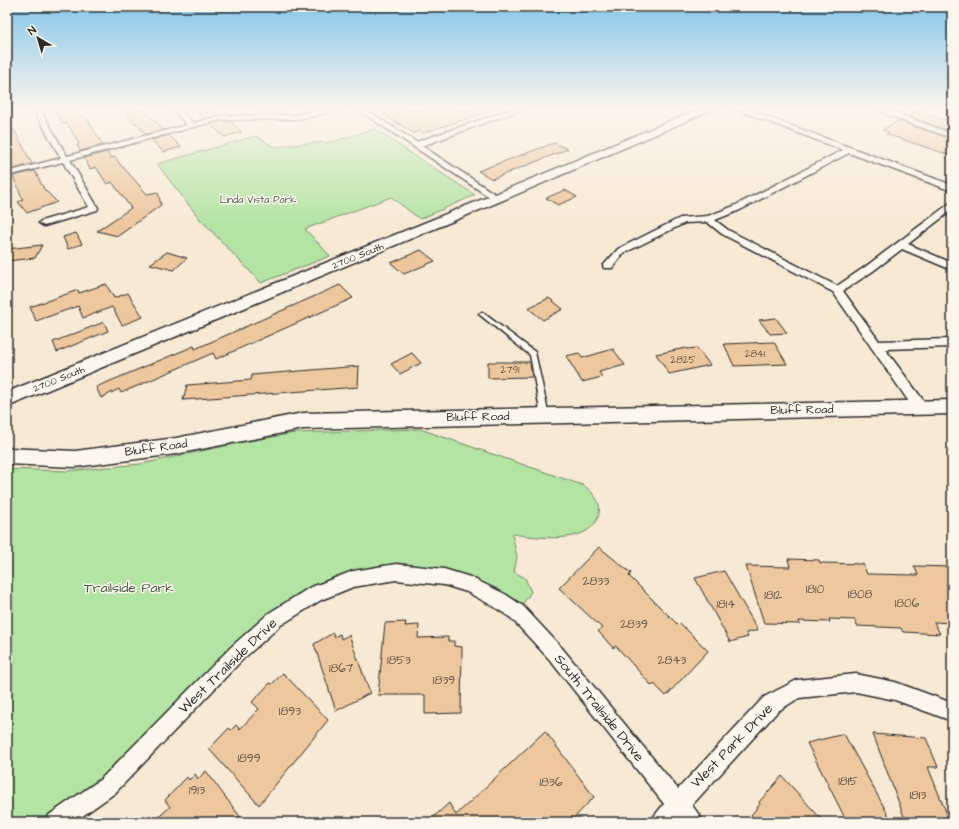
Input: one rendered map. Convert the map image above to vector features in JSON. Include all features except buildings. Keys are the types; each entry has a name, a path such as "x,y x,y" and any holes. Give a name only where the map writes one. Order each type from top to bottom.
{"main road":[{"name":"2700 South","path":"7,400 615,148"},
{"name":"Bluff Road","path":"7,456 75,459 176,446 303,421 952,407"}],"street":[{"path":"44,224 94,208 59,148"},
{"path":"7,174 104,148"},
{"path":"420,148 497,198"},
{"path":"843,148 952,188"},
{"path":"608,266 621,251 683,220 709,219 737,208 849,150"},
{"path":"837,290 902,245 952,206"},
{"path":"709,219 725,232 837,290 921,408"},
{"path":"902,245 952,267"},
{"path":"876,345 952,343"},
{"name":"West Trailside Drive","path":"56,822 108,786 237,653 275,619 314,594 353,579 396,572 444,577 470,585 499,600"},
{"name":"South Trailside Drive","path":"499,600 517,612 529,623 556,654 692,822"},
{"name":"West Park Drive","path":"662,822 771,704 797,689 856,683 895,691 952,712"}],"lane":[{"path":"482,314 533,354 544,416"}],"green space":[{"name":"Linda Vista Park","path":"215,148 403,148 475,195 420,219 391,197 305,229 330,256 261,283 199,218 157,164"},
{"name":"Trailside Park","path":"420,429 585,486 592,492 597,500 599,508 598,517 593,526 584,532 573,536 560,538 512,534 517,557 514,572 525,578 531,592 517,612 470,585 396,572 315,594 56,822 7,822 7,469 67,471 141,464 239,443 295,433"}]}
